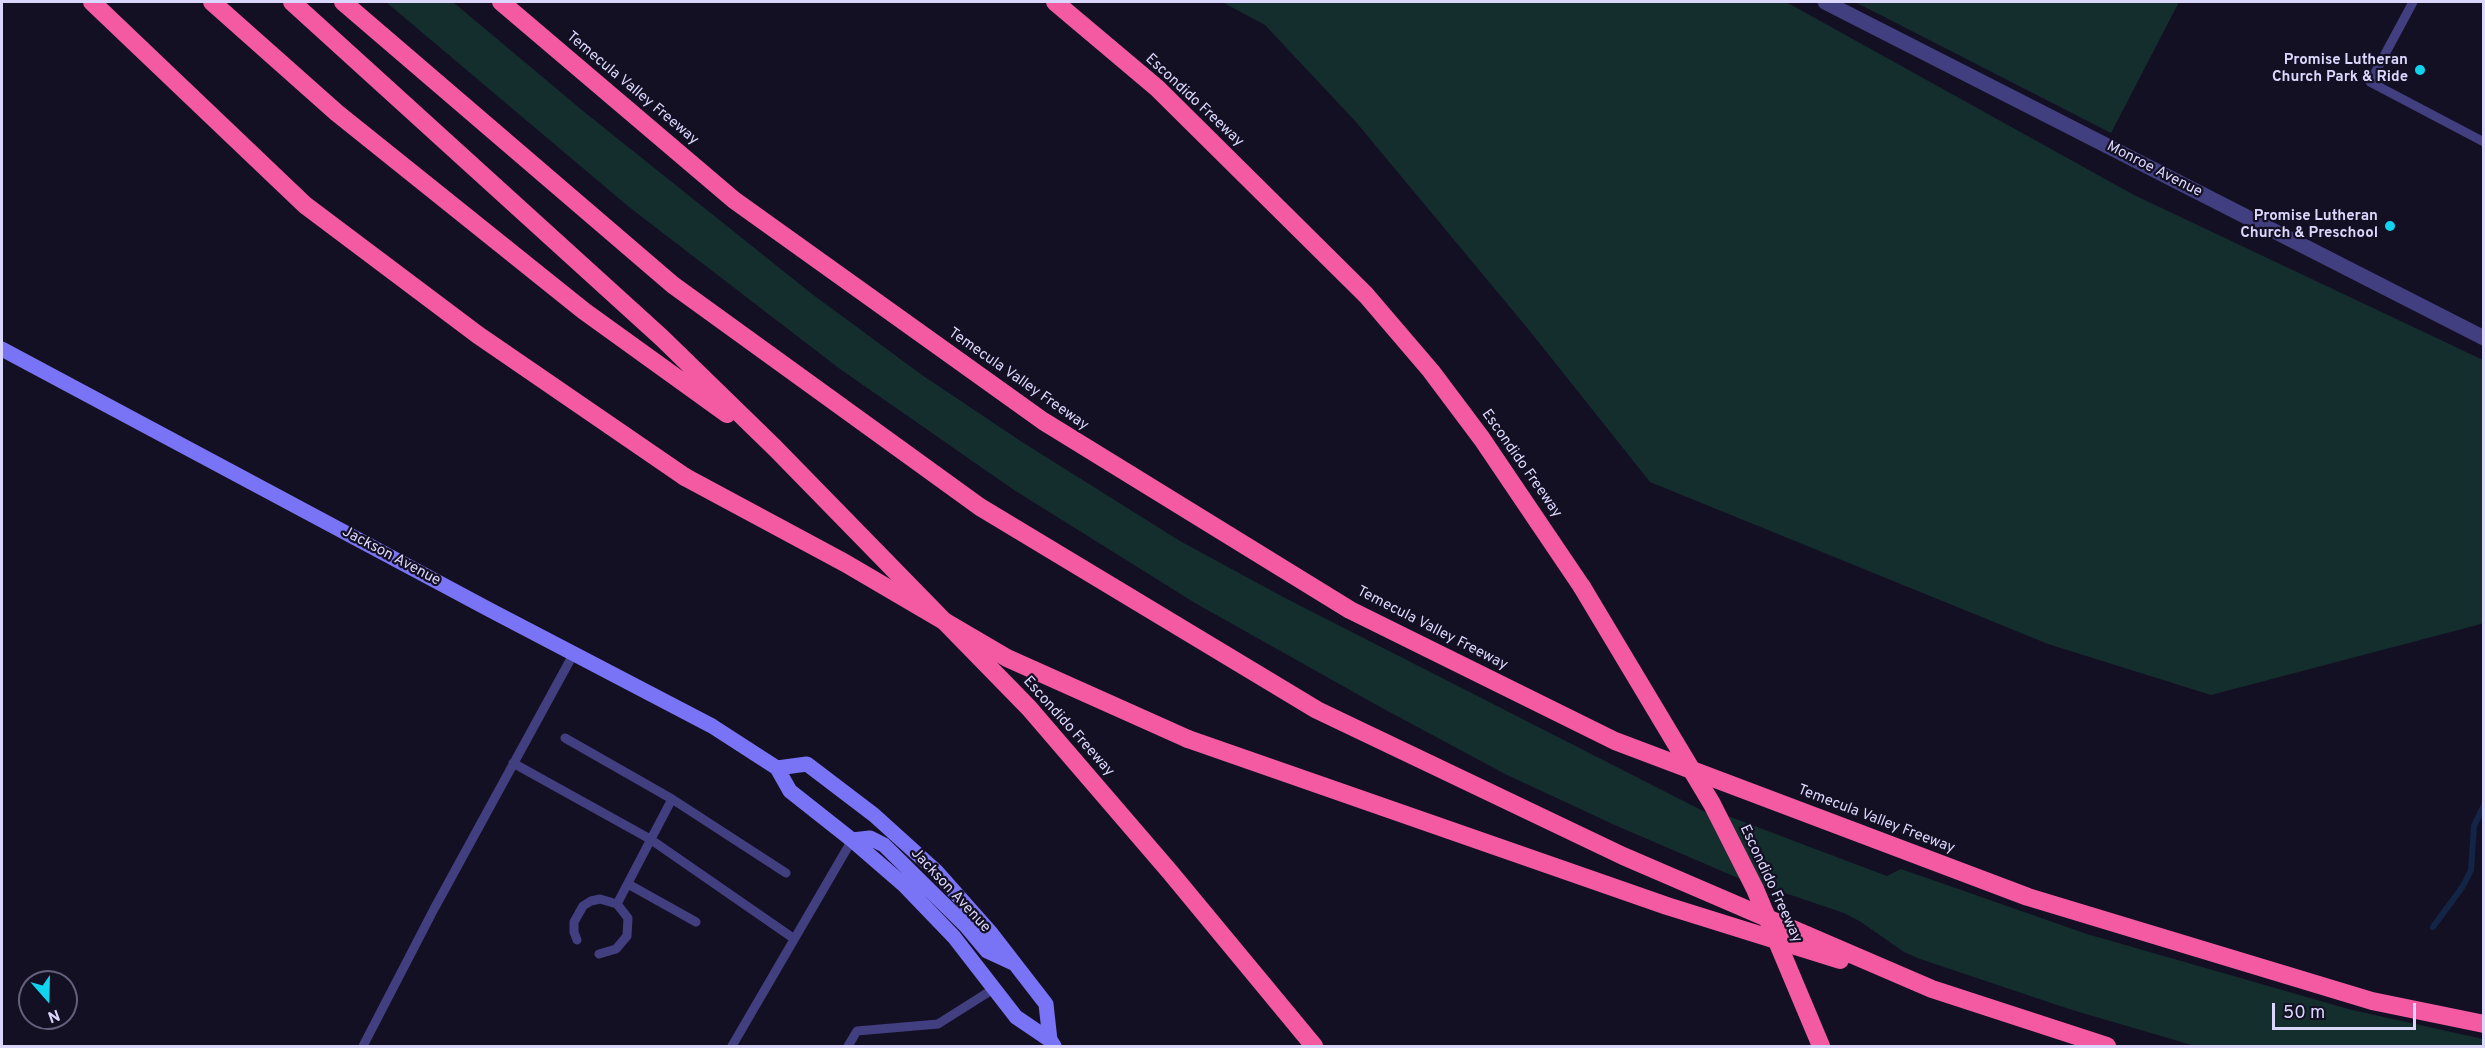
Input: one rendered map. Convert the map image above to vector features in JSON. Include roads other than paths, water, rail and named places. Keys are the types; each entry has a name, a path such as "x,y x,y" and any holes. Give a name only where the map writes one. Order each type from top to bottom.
{"highway":[{"path":"92,2 305,205 477,336 686,477 845,563 1007,657 1188,739 1667,906 1932,989 2107,1047"},
{"path":"212,2 336,113 575,304 775,448"},
{"path":"292,2 662,338 775,448"},
{"path":"343,2 673,285 980,507 1317,710 1623,855 1932,989"},
{"name":"Temecula Valley Freeway","path":"501,2 734,200 820,262 1043,421 1350,610 1615,741 2028,897 2372,1001 2484,1024"},
{"name":"Escondido Freeway","path":"1055,2 1165,96 1366,296 1431,371 1482,439 1582,587 1712,804 1755,889 1821,1047"},
{"name":"Escondido Freeway","path":"775,448 1029,708 1170,872 1314,1047"}],"main road":[{"name":"Jackson Avenue","path":"2,348 490,610 712,726 777,768 790,791 904,885 940,922 1016,1017 1052,1043"},
{"name":"Jackson Avenue","path":"777,768 807,764 874,815 936,870 1016,964 1046,1004 1052,1043"},
{"path":"852,840 870,837 884,845 966,926 987,951 1016,964"}],"street":[{"name":"Monroe Avenue","path":"1825,2 2484,338"}],"lane":[{"path":"2413,2 2370,82 2484,142"},
{"path":"363,1047 434,909 574,653"},
{"path":"565,738 672,799 786,873"},
{"path":"513,763 650,839 793,938"},
{"path":"617,904 672,799"},
{"path":"732,1047 793,938 852,840"},
{"path":"628,884 696,922"},
{"path":"577,940 574,922 583,906 600,899 617,904 628,918 627,936 616,949 599,954"},
{"path":"848,1047 857,1031 938,1024 995,988"}],"waterway":[{"path":"2433,927 2463,886 2471,870 2474,826 2484,805"}],"place":[{"name":"Promise Lutheran Church Park & Ride","path":"2420,70"},
{"name":"Promise Lutheran Church & Preschool","path":"2390,226"}]}
